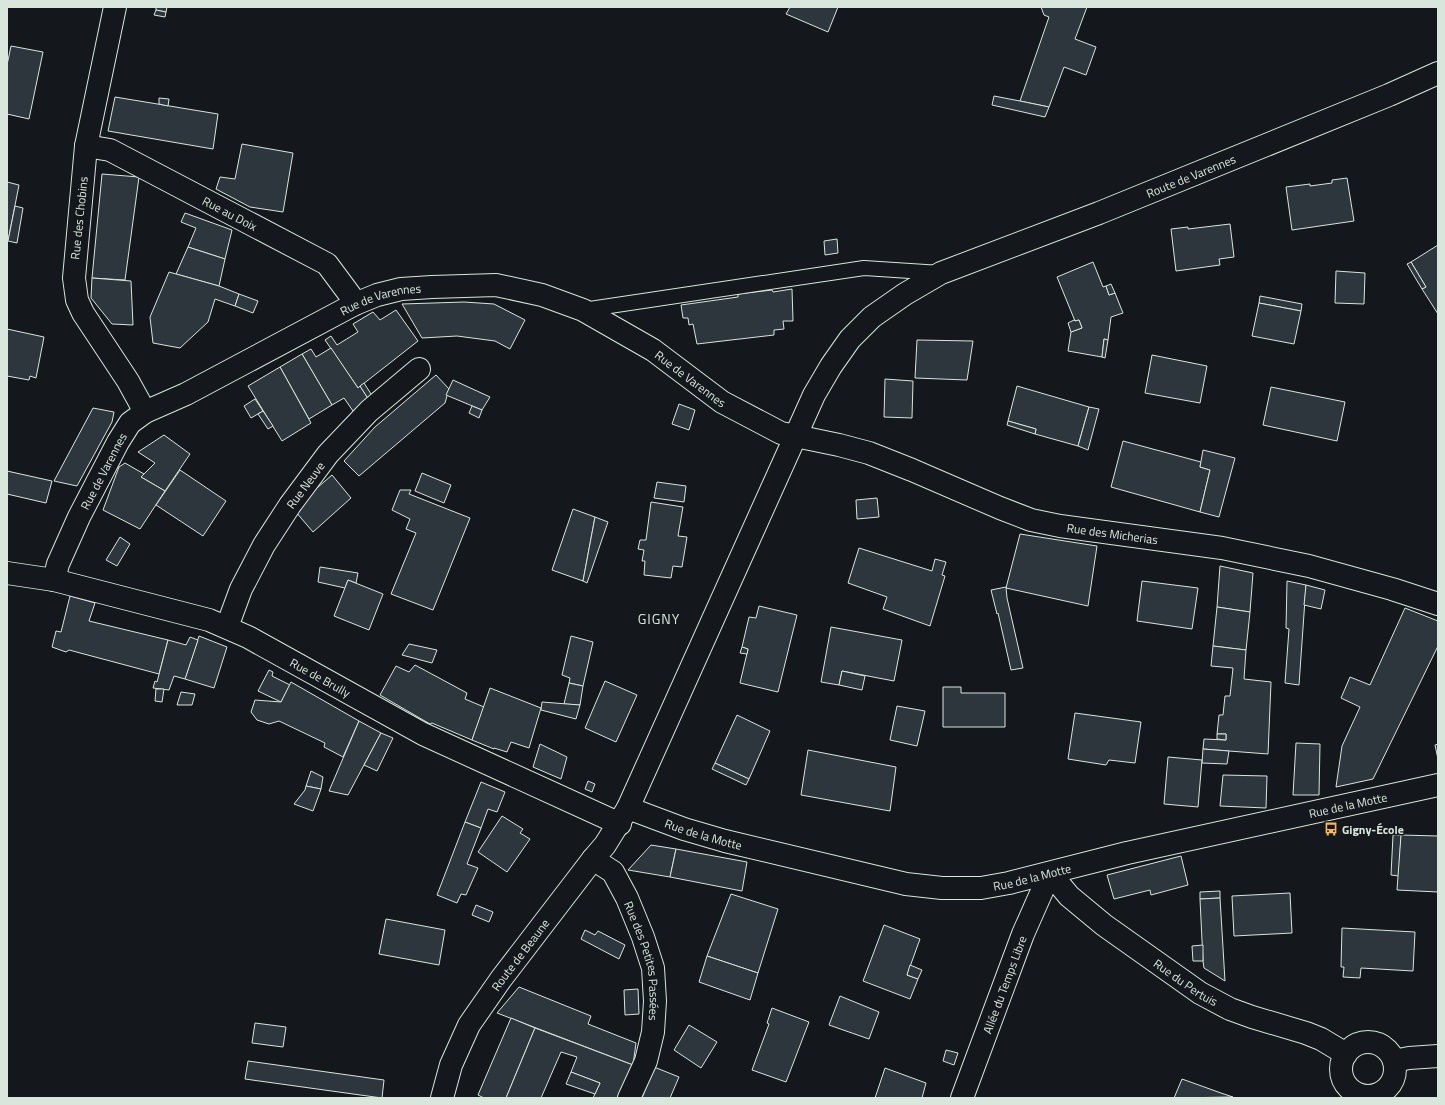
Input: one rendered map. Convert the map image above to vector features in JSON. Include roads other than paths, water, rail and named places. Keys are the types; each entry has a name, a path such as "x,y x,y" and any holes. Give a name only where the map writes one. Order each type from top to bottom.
{"street":[{"name":"Rue des Chobins","path":"115,7 86,146 74,278 77,300 83,313 128,381 145,412"},
{"name":"Route de Varennes","path":"795,436 814,395 831,366 850,339 872,317 905,294 941,273 1099,213 1389,95 1438,73"},
{"name":"Rue au Doix","path":"86,146 110,150 327,264 356,304"},
{"name":"Rue de Varennes","path":"54,580 58,564 79,517 118,442 130,423 145,412 186,394 356,304 377,295 401,289 496,285 542,295 583,310 653,350 722,402 781,433 795,436"},
{"name":"Rue Neuve","path":"228,627 241,589 264,545 290,504 328,454 369,411 419,369"},
{"name":"Rue des Micherias","path":"795,436 869,453 1031,520 1060,526 1222,548 1309,566 1392,589 1438,604"},
{"name":"Route de Beaune","path":"442,1098 451,1065 469,1025 501,979 605,845 624,816 795,436"},
{"name":"Rue de Brully","path":"7,573 54,580 209,620 228,627 423,734 624,816"},
{"name":"Rue de la Motte","path":"624,816 684,829 725,841 906,884 942,888 981,888 1009,883 1127,853 1280,821 1438,785"},
{"name":"Rue des Petites Passées","path":"593,859 613,872 624,891 643,937 653,968 655,1000 653,1032 646,1061 629,1098"},
{"name":"Rue du Pertuis","path":"1050,873 1069,896 1104,925 1200,993 1230,1009 1321,1039 1346,1054"},
{"name":"Allée du Temps Libre","path":"962,1098 1022,934 1050,873"},
{"path":"1372,1042 1379,1044 1386,1048 1394,1061 1395,1074 1389,1087 1378,1095 1364,1097 1350,1090 1342,1077 1342,1061 1351,1048 1357,1044 1372,1042"},
{"path":"1394,1061 1409,1058 1438,1056"}],"lane":[{"path":"583,310 864,268 941,273"}],"place":[{"name":"Gigny-École","path":"1331,829"}],"district":[{"name":"GIGNY","path":"659,618"}]}
